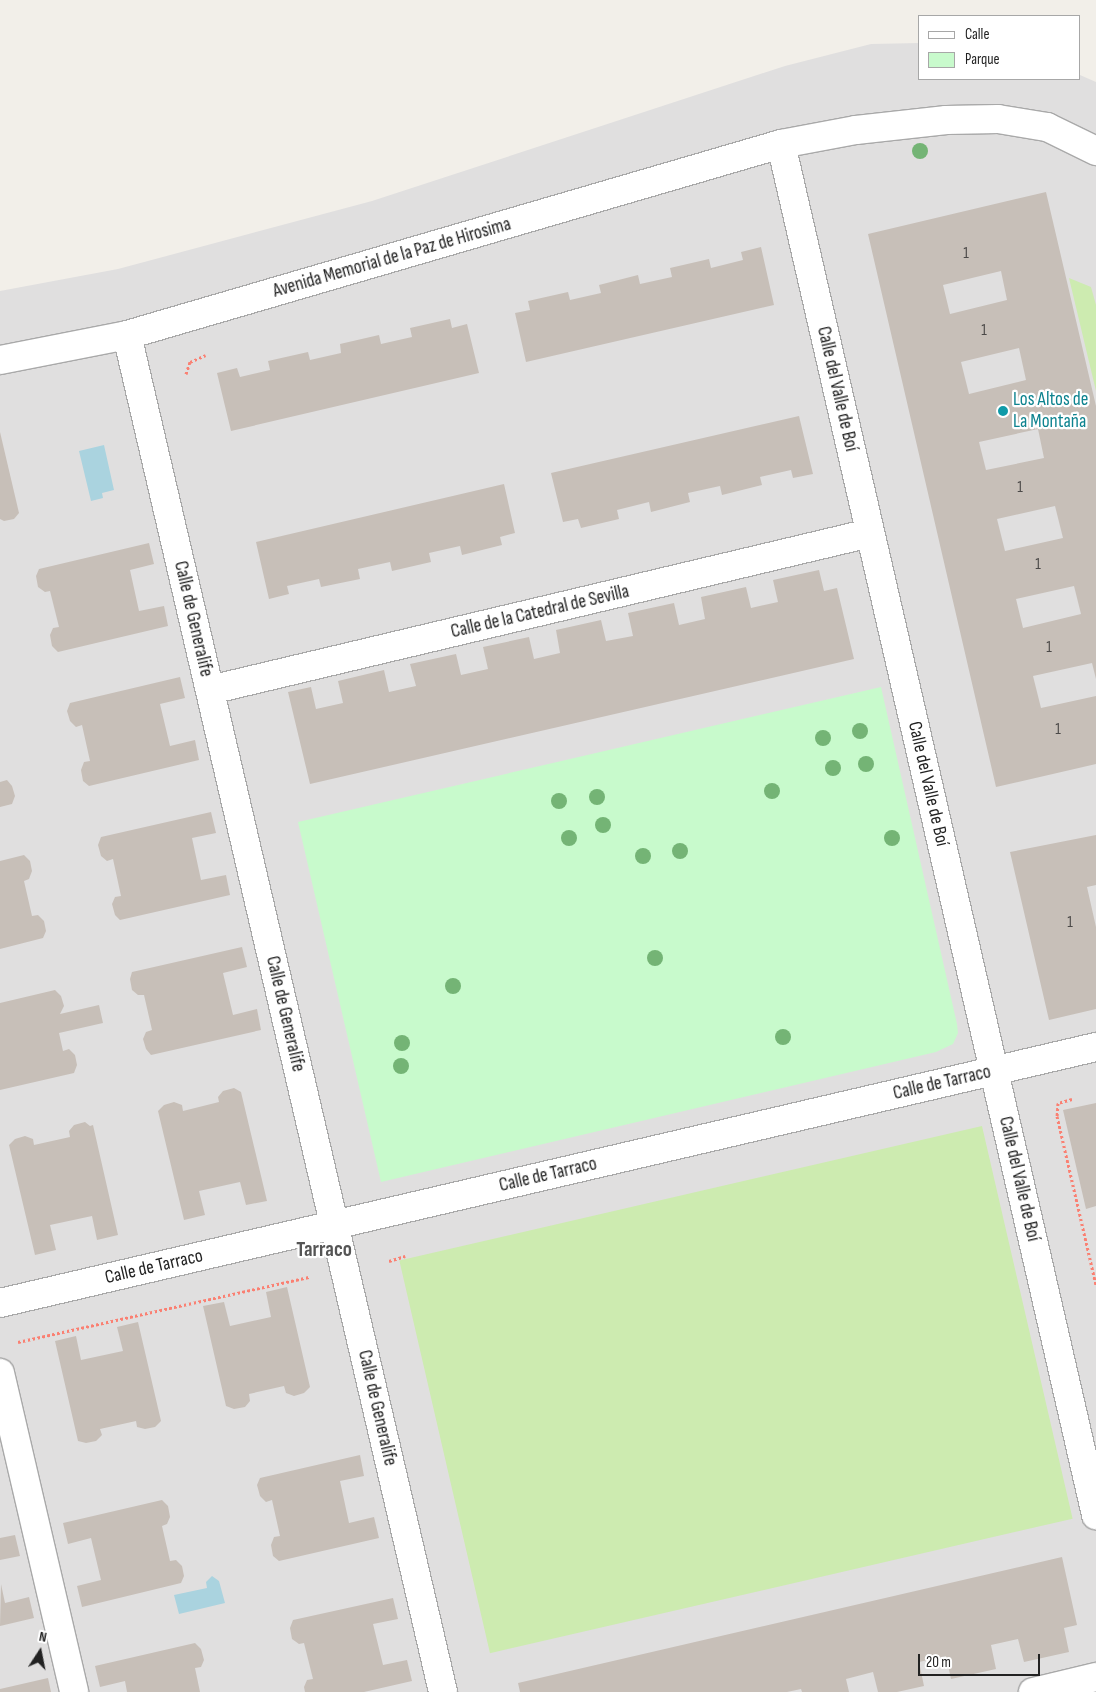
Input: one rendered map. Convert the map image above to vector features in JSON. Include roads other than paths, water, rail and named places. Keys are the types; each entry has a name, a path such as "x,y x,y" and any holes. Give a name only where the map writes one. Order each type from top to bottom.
{"street":[{"name":"Avenida Memorial de la Paz de Hirosima","path":"0,360 127,335 781,144 856,130 946,120 989,119 1023,122 1048,127 1096,151"},
{"name":"Calle del Valle de Boí","path":"781,144 994,1071 1086,1422 1096,1515"},
{"name":"Calle de Generalife","path":"127,335 443,1692"},
{"name":"Calle de la Catedral de Sevilla","path":"210,690 870,534"},
{"name":"Calle de Tarraco","path":"0,1303 1096,1047"},
{"path":"0,1373 74,1692"},
{"path":"1033,1692 1096,1677"}],"water":[{"path":"104,445 114,490 102,493 103,498 91,501 79,451"},
{"path":"212,1576 219,1581 225,1603 179,1614 174,1595 207,1588 206,1582"}],"place":[{"name":"Los Altos de La Montaña","path":"1003,411"}],"district":[{"name":"Tarraco","path":"324,1250"}]}
